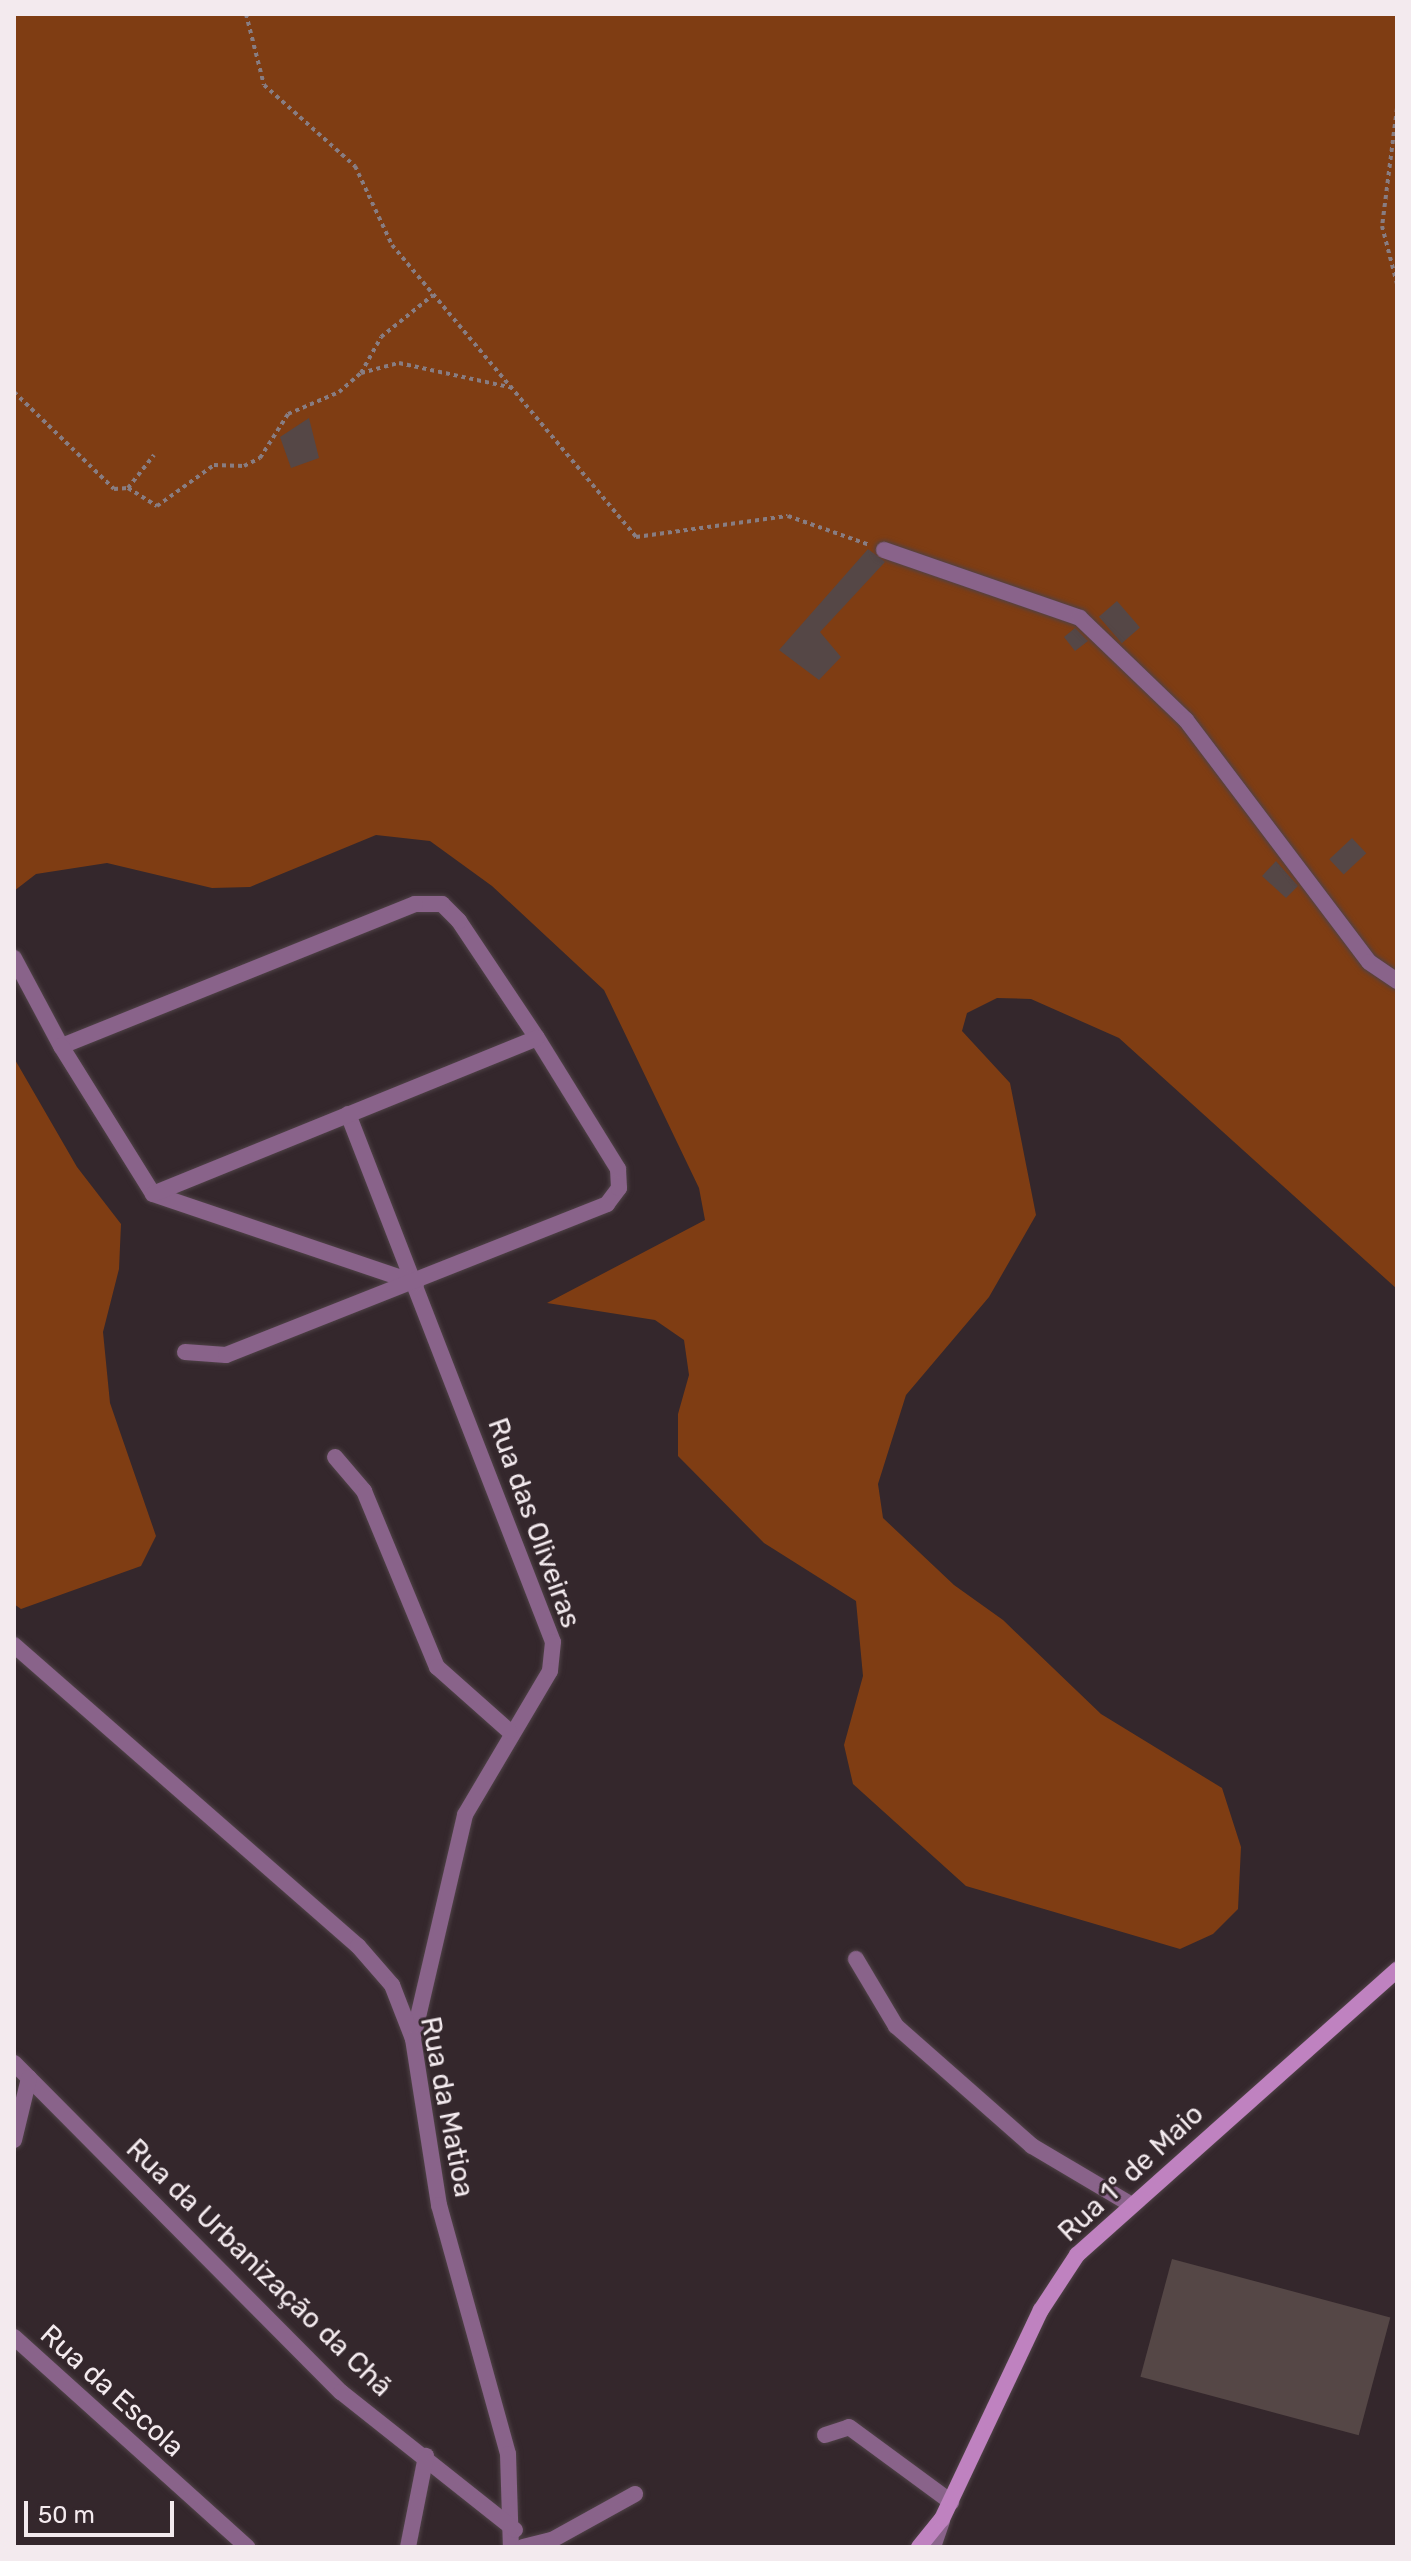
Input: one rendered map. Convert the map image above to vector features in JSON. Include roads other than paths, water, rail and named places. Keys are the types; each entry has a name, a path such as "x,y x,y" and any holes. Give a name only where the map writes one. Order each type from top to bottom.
{"street":[{"path":"884,550 1080,618 1186,720 1369,962 1397,981"},
{"path":"61,1046 415,904 442,904 459,921 537,1038 618,1169 619,1188 607,1204 416,1283 226,1355 185,1352"},
{"path":"14,958 61,1046 153,1194 416,1283"},
{"path":"153,1194 537,1038"},
{"name":"Rua das Oliveiras","path":"348,1114 553,1642 550,1671 509,1731 465,1815 413,2039"},
{"path":"335,1457 364,1491 437,1667 509,1731"},
{"name":"Rua da Matioa","path":"14,1645 358,1946 392,1985 413,2039 439,2205 508,2454 513,2539"},
{"path":"856,1959 896,2026 1032,2146 1130,2204"},
{"name":"Rua 1º de Maio","path":"919,2547 942,2519 1041,2310 1077,2255 1130,2204 1397,1970"},
{"name":"Rua da Urbanização da Chã","path":"14,2063 341,2392 426,2456 513,2539"},
{"path":"14,2140 29,2078"},
{"name":"Rua da Escola","path":"14,2337 247,2547"},
{"path":"825,2435 849,2427 951,2502"},
{"path":"408,2547 426,2456"},
{"path":"523,2547 552,2540 635,2494"},
{"path":"933,2547 942,2519"}]}
